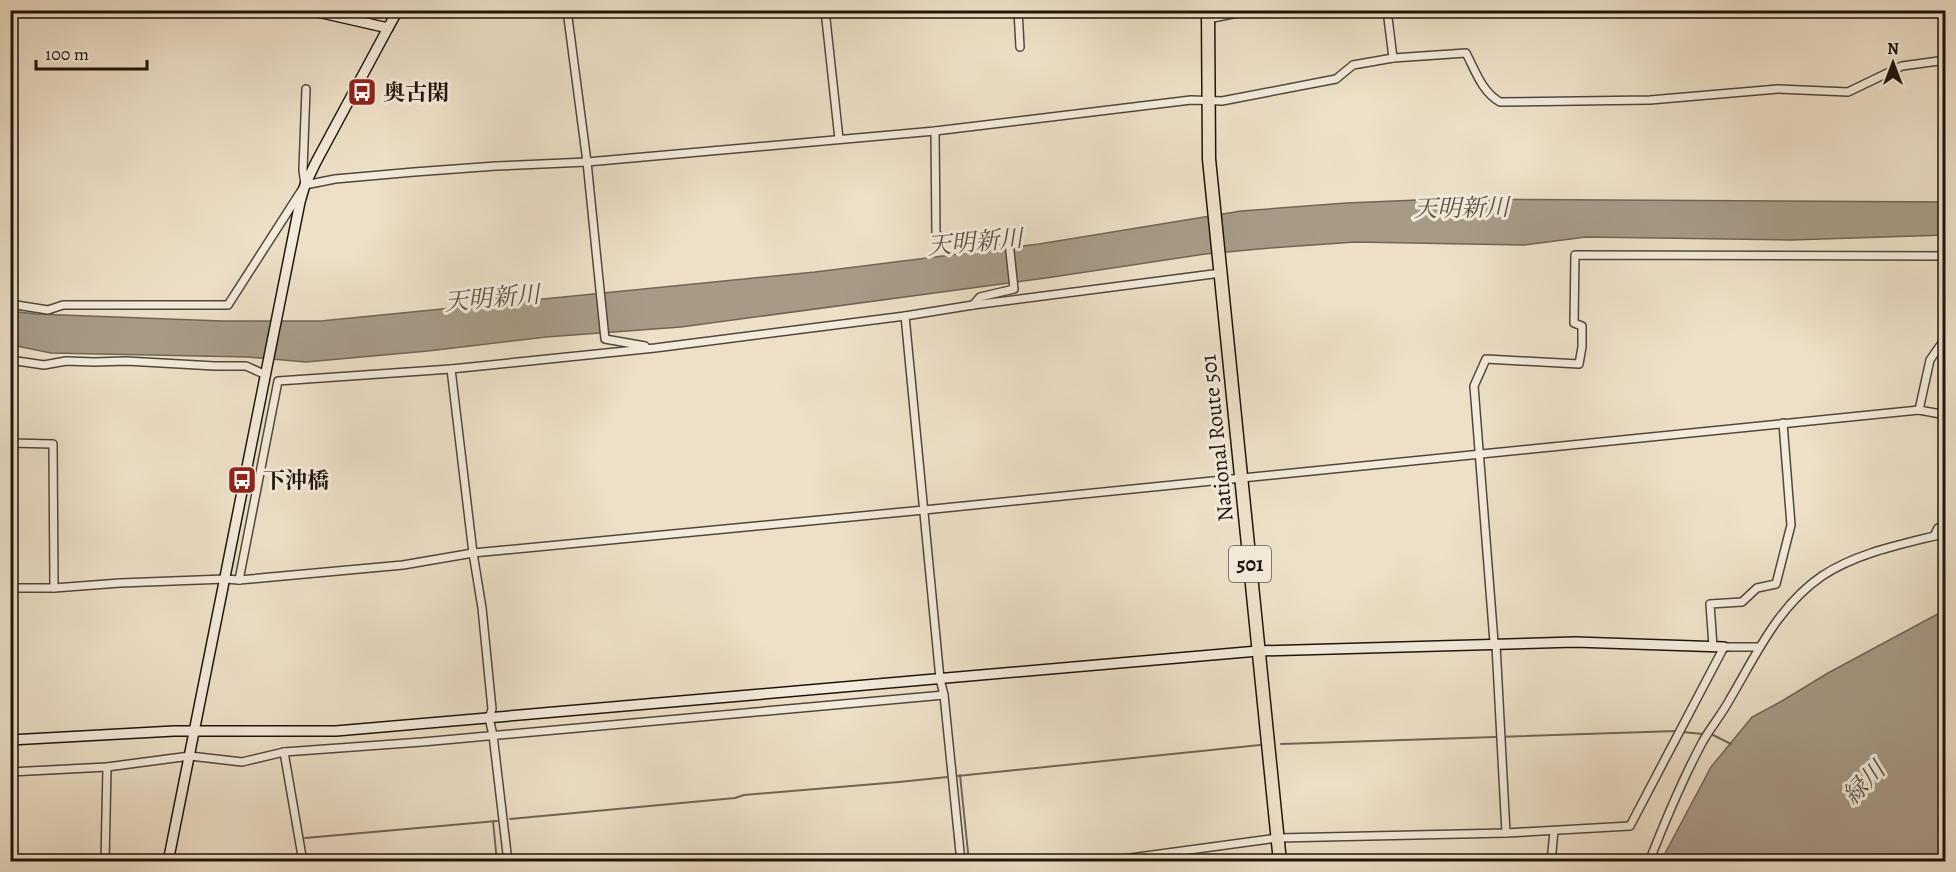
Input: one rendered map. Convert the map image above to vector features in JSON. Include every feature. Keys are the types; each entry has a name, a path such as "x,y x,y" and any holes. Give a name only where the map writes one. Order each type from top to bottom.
{"highway":[{"name":"National Route 501","path":"1208,15 1209,159 1280,861"}],"street":[{"path":"309,10 388,28"},
{"path":"10,304 48,310 63,305 228,305 305,184 398,10"},
{"path":"567,10 587,162 605,339 655,348"},
{"path":"825,10 839,139"},
{"path":"1018,10 1020,47"},
{"path":"1208,15 1252,10"},
{"path":"1387,10 1393,58"},
{"path":"305,184 335,179 496,165 587,162 935,131 1191,100 1222,101 1336,79 1353,65 1393,58 1466,53 1485,90 1500,102 1650,100 1778,89 1848,92 1902,66 1946,60"},
{"path":"168,861 280,309 291,240 305,184 303,170 306,89"},
{"path":"935,131 936,236 980,243 993,239 1009,242 1014,289 980,297 973,306"},
{"path":"1506,833 1496,645 1474,387 1486,359 1579,364 1582,326 1574,323 1575,255 1946,256"},
{"path":"239,580 278,381 451,369 655,348 905,316 1221,270"},
{"path":"905,316 940,679 944,695 961,861"},
{"path":"1919,410 1930,360 1946,337"},
{"path":"10,360 44,364 66,360 246,366 267,371"},
{"path":"451,369 473,553 482,608 492,709 489,718 508,861"},
{"path":"10,588 239,580 403,565 473,553 1783,423 1919,410 1946,415"},
{"path":"1713,646 1710,604 1742,602 1757,588 1776,584 1791,525 1783,423"},
{"path":"10,443 53,444 54,588"},
{"path":"1934,536 1938,528 1946,525"},
{"path":"1649,861 1680,787 1704,741 1759,647 1796,599 1822,576 1867,554 1946,533"},
{"path":"10,740 195,731 336,731 1258,651 1575,642 1759,647"},
{"path":"1101,861 1278,838 1506,833 1630,825 1724,647"},
{"path":"10,772 107,767 190,756 242,762 284,752 944,695"},
{"path":"284,752 303,861"},
{"path":"105,861 107,767"},
{"path":"1551,861 1554,831"}],"water":[{"name":"天明新川","path":"1442,199 1945,202 1945,235 1791,240 1586,237 1524,245 1355,242 1270,248 1205,254 1046,278 681,327 546,337 306,362 248,357 51,353 11,345 11,311 36,314 222,321 321,321 815,272 1039,244 1241,211"},
{"name":"緑川","path":"1945,610 1945,861 1661,861 1711,767 1752,717"}],"waterway":[{"path":"1281,744 1677,731"},
{"path":"1682,732 1713,735 1731,744"},
{"path":"510,819 1260,745"},
{"path":"960,775 969,862"},
{"path":"493,821 497,862"},
{"path":"305,838 497,821"}],"place":[{"name":"奥古閑","path":"362,92"},
{"name":"下沖橋","path":"242,480"}]}
